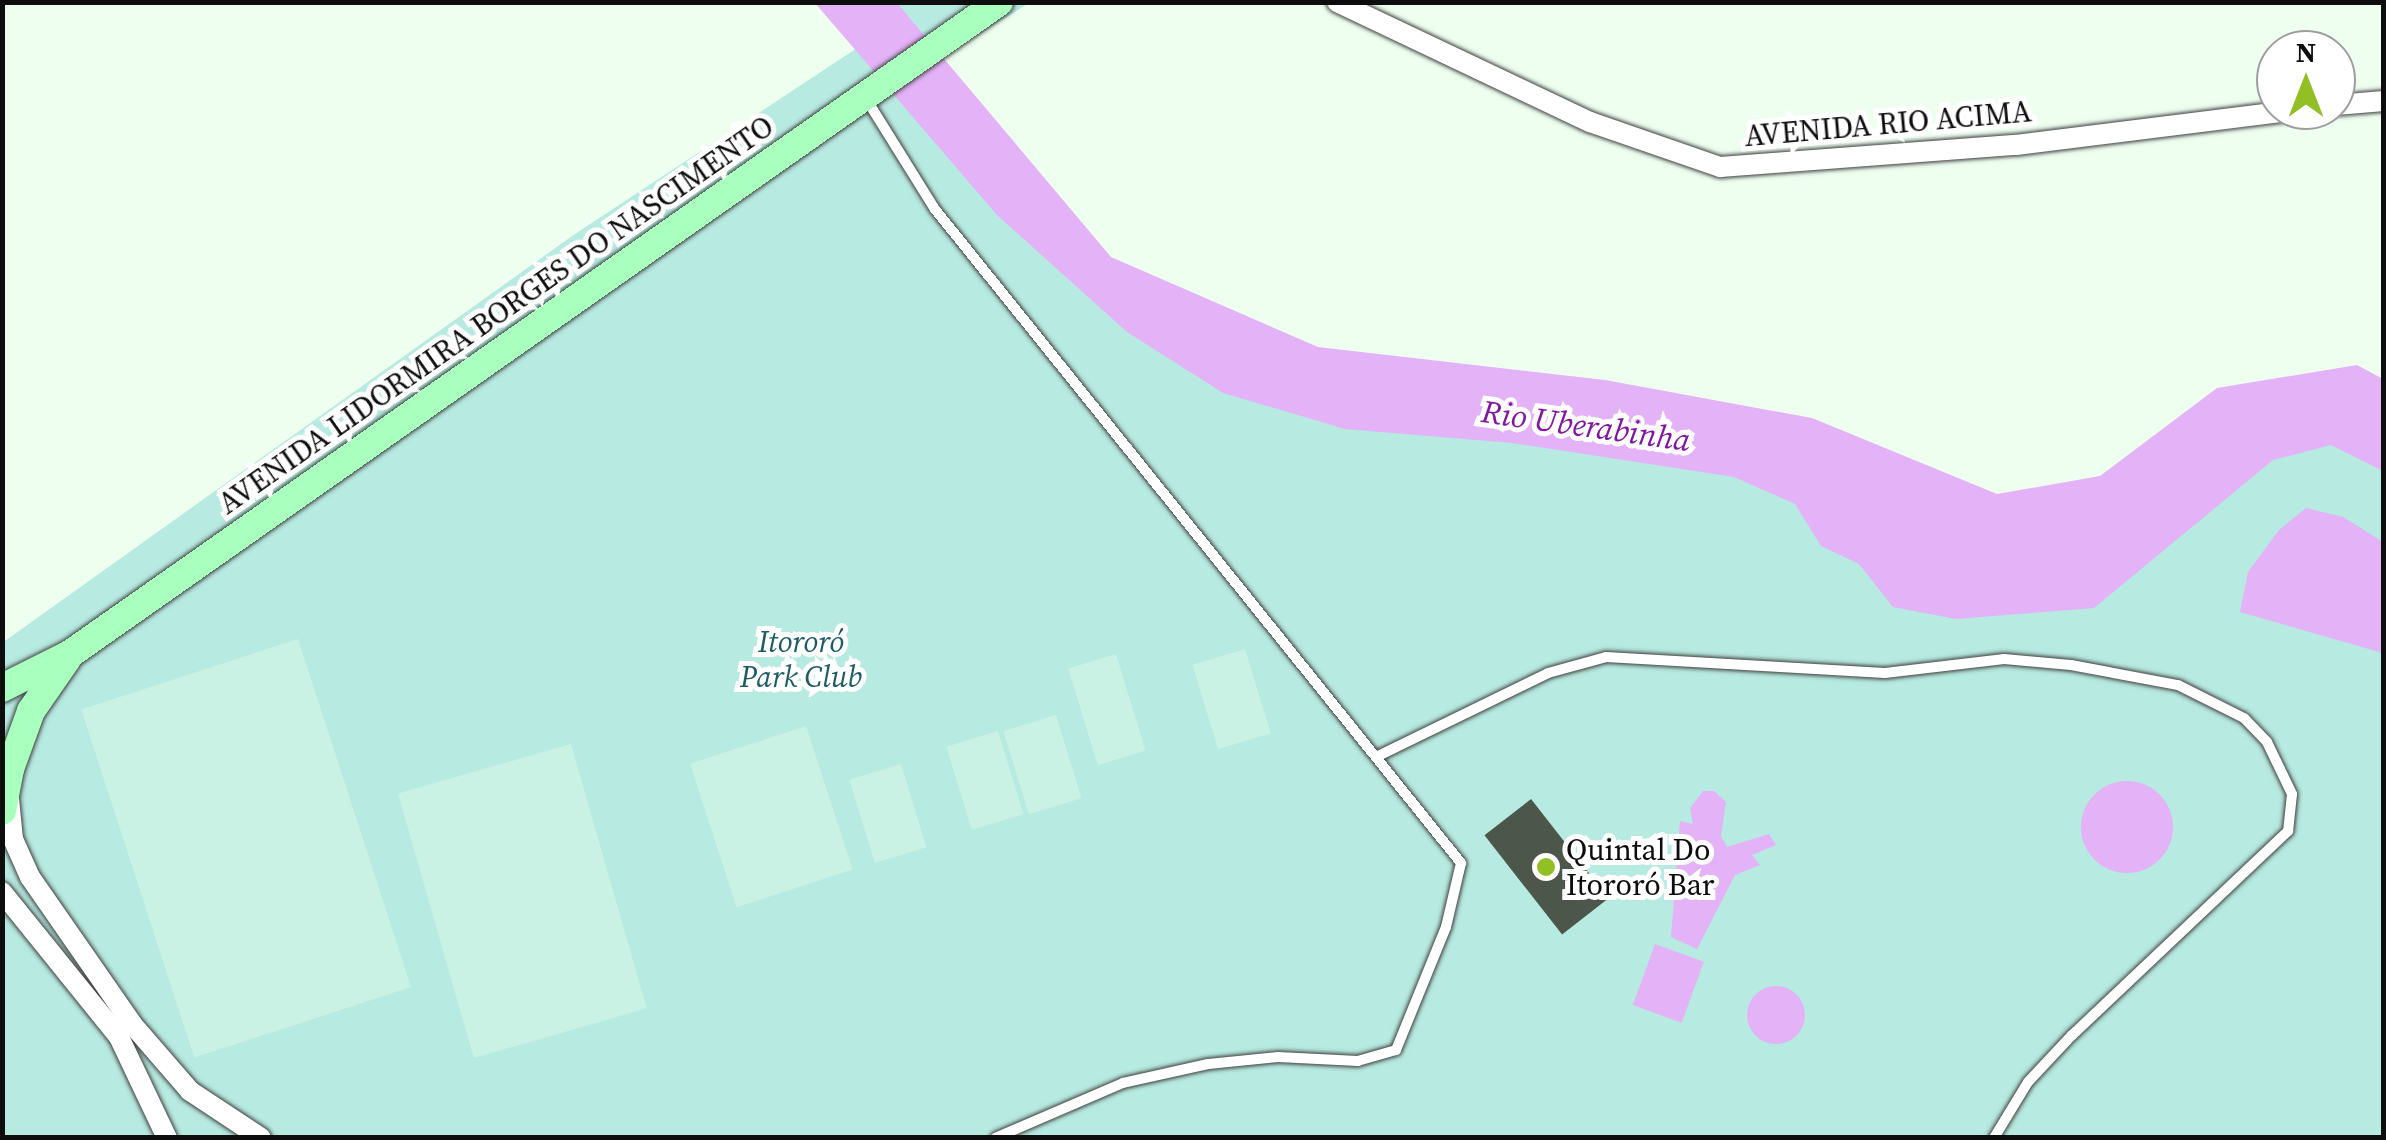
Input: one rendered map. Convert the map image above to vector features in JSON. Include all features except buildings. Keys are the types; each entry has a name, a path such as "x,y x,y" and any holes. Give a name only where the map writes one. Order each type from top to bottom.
{"street":[{"name":"AVENIDA LIDORMIRA BORGES DO NASCIMENTO","path":"2,688 70,654 1000,2"},
{"name":"AVENIDA RIO ACIMA","path":"1337,2 1590,122 1720,167 1996,147 2256,115"},
{"path":"2356,103 2384,101"},
{"name":"AVENIDA LIDORMIRA BORGES DO NASCIMENTO","path":"6,805 6,760 31,710 70,654"},
{"path":"6,805 18,855 167,1069 254,1136"},
{"path":"2,892 62,960 119,1037 167,1138"},
{"path":"62,960 81,947"}],"lane":[{"path":"864,95 934,208 1461,862 1446,927 1396,1050 1358,1061 1278,1057 1208,1064 1123,1083 996,1138"},
{"path":"1378,756 1548,673 1606,657 1885,673 2004,659 2072,665 2178,684 2244,718 2267,742 2292,794 2288,832 2072,1034 2028,1082 1994,1138"}],"green space":[{"name":"Itororó Park Club","path":"881,3 1029,3 930,65 1106,292 1594,436 2022,558 2263,428 2383,437 2383,1137 3,1137 2,643 575,234 895,23"}],"shaded area":[{"path":"298,639 411,987 194,1058 81,709"},
{"path":"1245,649 1271,733 1218,749 1192,665"},
{"path":"1116,654 1146,751 1098,765 1068,669"},
{"path":"1056,715 1081,798 1029,814 1003,731"},
{"path":"806,726 853,870 737,907 690,764"},
{"path":"998,731 1023,814 972,830 946,747"},
{"path":"571,744 647,1008 474,1058 398,794"},
{"path":"901,764 926,847 875,863 849,780"}],"water":[{"name":"Rio Uberabinha","path":"815,3 897,3 1111,257 1318,347 1605,380 1812,418 1997,494 2100,476 2217,388 2357,365 2383,379 2383,471 2331,445 2273,460 2094,608 1956,619 1893,607 1859,564 1821,546 1795,504 1734,477 1512,443 1345,429 1223,393 1127,332 997,215"},
{"path":"2306,508 2343,517 2383,542 2383,653 2240,612 2248,572 2279,530"},
{"path":"2127,781 2145,784 2160,794 2170,809 2170,845 2160,860 2145,870 2127,873 2109,870 2094,860 2084,845 2081,827 2084,809 2094,794 2109,784"},
{"path":"1703,791 1714,791 1726,802 1721,836 1727,847 1769,834 1776,845 1752,855 1760,865 1735,875 1697,949 1671,937 1680,821 1693,824 1690,808"},
{"path":"1655,944 1704,962 1682,1023 1633,1005"},
{"path":"1776,986 1797,994 1805,1015 1797,1036 1776,1044 1755,1036 1747,1015 1755,994"}],"place":[{"name":"Quintal Do Itororó Bar","path":"1546,867"}]}
